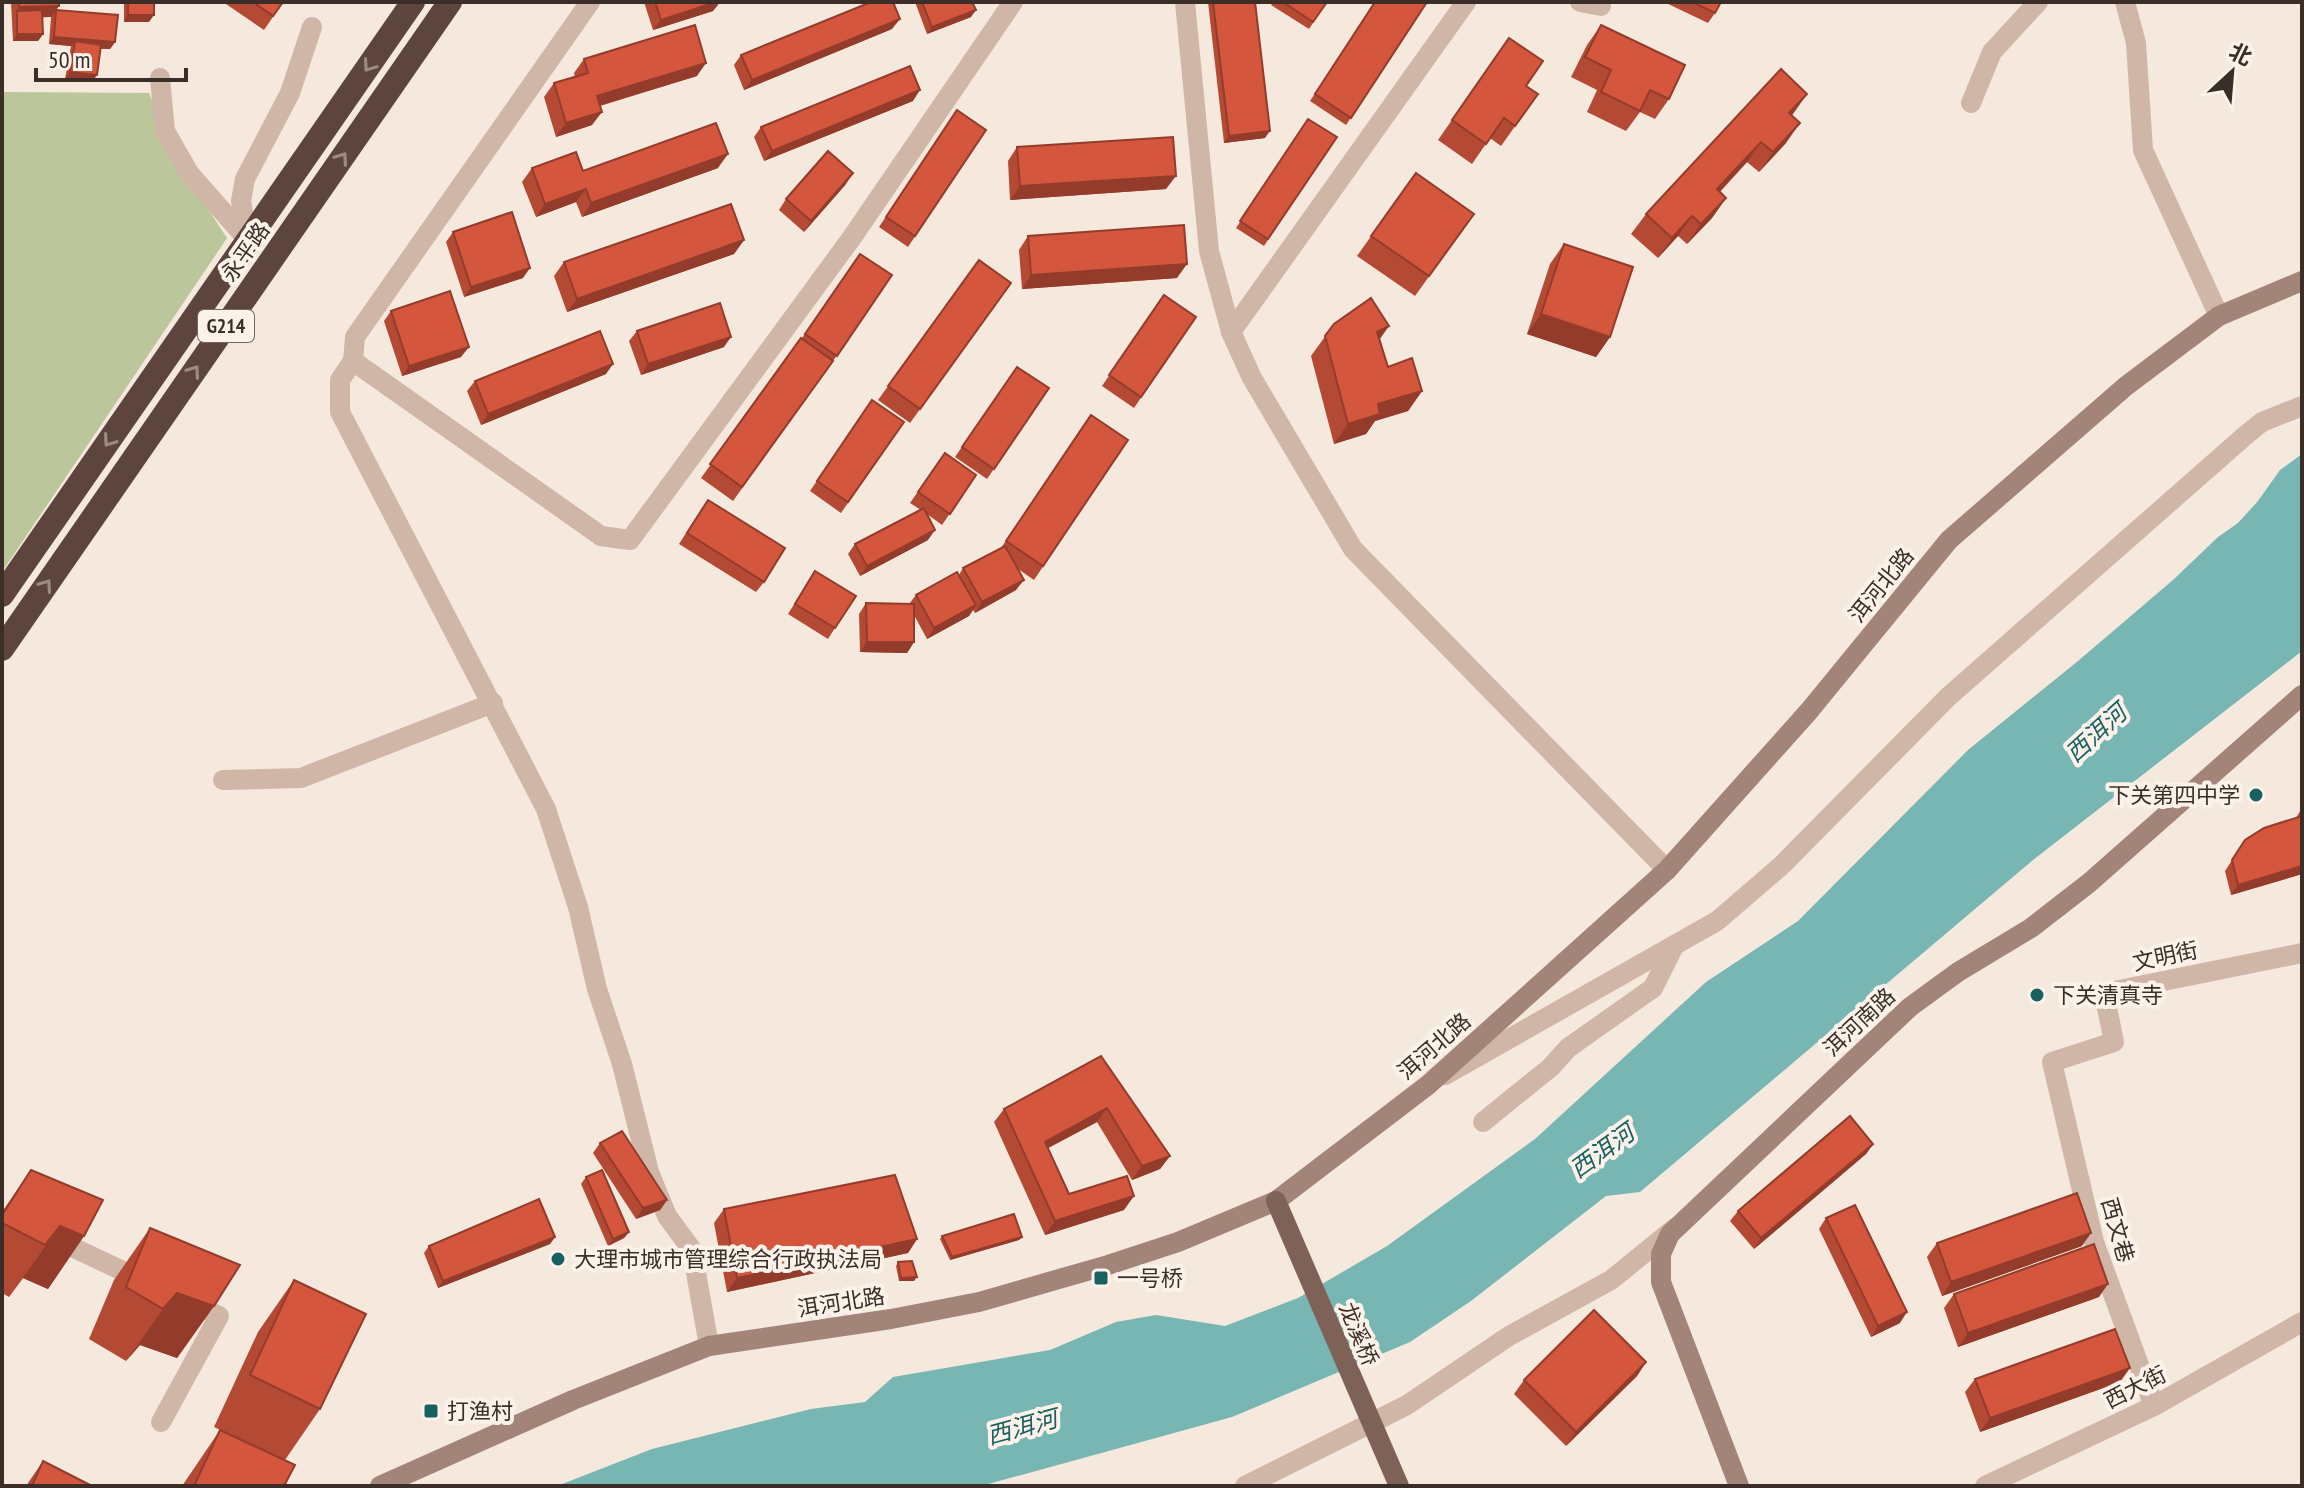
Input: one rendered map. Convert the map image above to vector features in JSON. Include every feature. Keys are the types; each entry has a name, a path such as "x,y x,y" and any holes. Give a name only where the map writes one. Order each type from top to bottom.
{"highway":[{"name":"永平路","path":"2,595 413,2"},
{"name":"永平路","path":"2,649 450,2"}],"main road":[{"name":"龙溪桥","path":"1276,1201 1399,1486"}],"street":[{"path":"590,2 355,337 353,361 340,380 340,412 546,809 578,907 597,989 622,1064 649,1172 667,1216 692,1250 709,1346"},
{"path":"353,361 601,536 630,540 853,236 1013,2"},
{"path":"1185,2 1209,251 1231,332 1252,378 1353,549 1667,870"},
{"path":"1231,332 1466,2"},
{"path":"1580,2 1601,6"},
{"path":"1971,103 1992,52 2038,2"},
{"path":"2125,2 2136,43 2143,150 2219,316"},
{"path":"248,241 241,201 245,179 290,93 312,27"},
{"path":"160,78 165,131 189,173 248,241"},
{"name":"洱河北路","path":"380,1486 573,1400 709,1346 891,1319 979,1302 1178,1242 1276,1201 1428,1085 1667,870 1809,711 1949,540 2126,386 2219,316 2302,281"},
{"path":"1428,1085 1717,921 1782,865 1948,697 2247,434 2262,422 2302,406"},
{"name":"洱河南路","path":"1739,1486 1661,1282 1661,1254 1667,1238 1910,1007 1958,972 2031,928 2089,883 2302,695"},
{"path":"223,780 301,778 493,703"},
{"path":"1483,1122 1551,1067 1568,1048 1653,988 1674,946"},
{"name":"文明街","path":"2052,1062 2114,1042 2104,993 2302,953"},
{"name":"西文巷","path":"2052,1062 2094,1242 2154,1406"},
{"path":"31,1228 219,1316 161,1422"},
{"path":"1245,1486 1407,1405 1509,1336 1611,1280 1675,1228"},
{"name":"西大街","path":"1985,1486 2154,1406 2302,1322"}],"green space":[{"path":"2,92 149,93 181,168 227,238 2,572"}],"water":[{"name":"西洱河","path":"2302,454 2302,651 2033,860 1640,1192 1606,1196 1471,1301 1410,1342 1232,1417 981,1486 557,1486 652,1449 811,1409 865,1402 893,1377 1050,1350 1116,1322 1156,1315 1225,1326 1298,1298 1387,1246 1535,1139 1706,982 1798,921 1968,750 2078,661 2218,537 2238,523 2280,470"}],"building":[{"path":"19,2 59,2 59,6 19,7"},
{"path":"128,2 154,2 154,15 128,15"},
{"path":"253,2 283,2 273,16"},
{"path":"655,2 716,2 661,20"},
{"path":"871,2 893,2 900,19 752,80 741,55"},
{"path":"922,2 972,2 976,10 932,27"},
{"path":"1213,2 1255,2 1270,131 1229,136"},
{"path":"1283,2 1327,2 1313,22"},
{"path":"1375,2 1427,2 1351,118 1315,94"},
{"path":"1692,2 1721,2 1715,13"},
{"path":"42,10 43,34 17,34 17,11"},
{"path":"56,10 118,15 115,42 54,37"},
{"path":"695,25 706,63 597,96 602,112 566,123 554,83 588,73 584,59"},
{"path":"1601,25 1685,65 1669,99 1650,90 1640,111 1601,92 1611,70 1585,57"},
{"path":"1509,38 1543,61 1526,86 1538,94 1515,126 1504,118 1486,144 1452,120"},
{"path":"75,41 101,45 97,75 70,72"},
{"path":"910,66 920,90 772,151 761,127"},
{"path":"1781,69 1807,94 1789,113 1800,123 1773,152 1761,142 1717,189 1726,198 1701,224 1692,216 1672,238 1646,214"},
{"path":"957,110 986,130 915,236 886,217"},
{"path":"1308,119 1337,137 1268,239 1240,221"},
{"path":"716,123 728,154 591,203 586,189 545,204 532,168 576,152 583,171"},
{"path":"1173,137 1176,176 1020,186 1017,147"},
{"path":"828,151 853,173 811,221 786,199"},
{"path":"1416,173 1474,214 1429,276 1371,236"},
{"path":"731,204 744,240 577,299 564,262"},
{"path":"512,212 530,268 471,287 453,232"},
{"path":"1184,225 1187,264 1031,275 1028,236"},
{"path":"1564,244 1633,267 1610,337 1541,314"},
{"path":"860,254 892,275 837,356 805,334"},
{"path":"979,260 1011,283 920,409 888,386"},
{"path":"450,291 469,347 409,366 391,311"},
{"path":"1164,295 1196,317 1141,397 1109,375"},
{"path":"1371,298 1389,326 1377,332 1388,367 1412,358 1422,391 1378,404 1380,414 1348,424 1325,336 1334,324"},
{"path":"720,303 731,337 648,364 637,331"},
{"path":"600,331 613,364 488,414 475,381"},
{"path":"801,338 833,361 742,487 710,464"},
{"path":"1017,367 1049,388 994,469 962,447"},
{"path":"872,400 904,422 848,502 817,481"},
{"path":"1091,415 1128,440 1043,566 1006,541"},
{"path":"945,453 976,475 950,514 918,492"},
{"path":"708,500 785,548 764,582 687,533"},
{"path":"924,508 935,530 867,566 855,544"},
{"path":"1005,546 1024,580 982,602 963,568"},
{"path":"815,571 856,596 835,628 795,604"},
{"path":"957,572 976,605 934,628 916,595"},
{"path":"866,603 914,604 914,642 867,642"},
{"path":"2302,816 2302,866 2238,885 2232,860 2245,840 2264,828"},
{"path":"1101,1056 1170,1156 1142,1166 1107,1108 1045,1142 1069,1194 1127,1176 1134,1196 1055,1221 1004,1109"},
{"path":"1850,1116 1873,1144 1761,1238 1738,1211"},
{"path":"622,1131 667,1200 643,1208 600,1143"},
{"path":"31,1170 103,1200 84,1236 60,1226 45,1245 2,1223 2,1215"},
{"path":"602,1170 629,1232 613,1239 586,1177"},
{"path":"895,1175 917,1239 737,1278 724,1209"},
{"path":"2077,1193 2091,1233 1951,1282 1937,1243"},
{"path":"539,1199 555,1237 443,1281 429,1246"},
{"path":"1855,1205 1907,1312 1878,1326 1826,1218"},
{"path":"1014,1214 1022,1237 952,1257 942,1236"},
{"path":"150,1228 240,1265 214,1306 177,1293 163,1309 126,1287"},
{"path":"2094,1244 2108,1284 1968,1333 1954,1294"},
{"path":"912,1261 917,1277 901,1278 898,1262"},
{"path":"294,1280 366,1314 320,1409 250,1375"},
{"path":"1594,1310 1646,1362 1576,1432 1524,1380"},
{"path":"2115,1329 2130,1368 1990,1418 1975,1379"},
{"path":"220,1430 295,1465 284,1486 194,1486"},
{"path":"43,1461 92,1486 32,1486"}],"place":[{"name":"下关第四中学","path":"2256,795"},
{"name":"下关清真寺","path":"2037,995"},
{"name":"大理市城市管理综合行政执法局","path":"558,1259"},
{"name":"一号桥","path":"1101,1278"},
{"name":"打渔村","path":"431,1411"}]}
